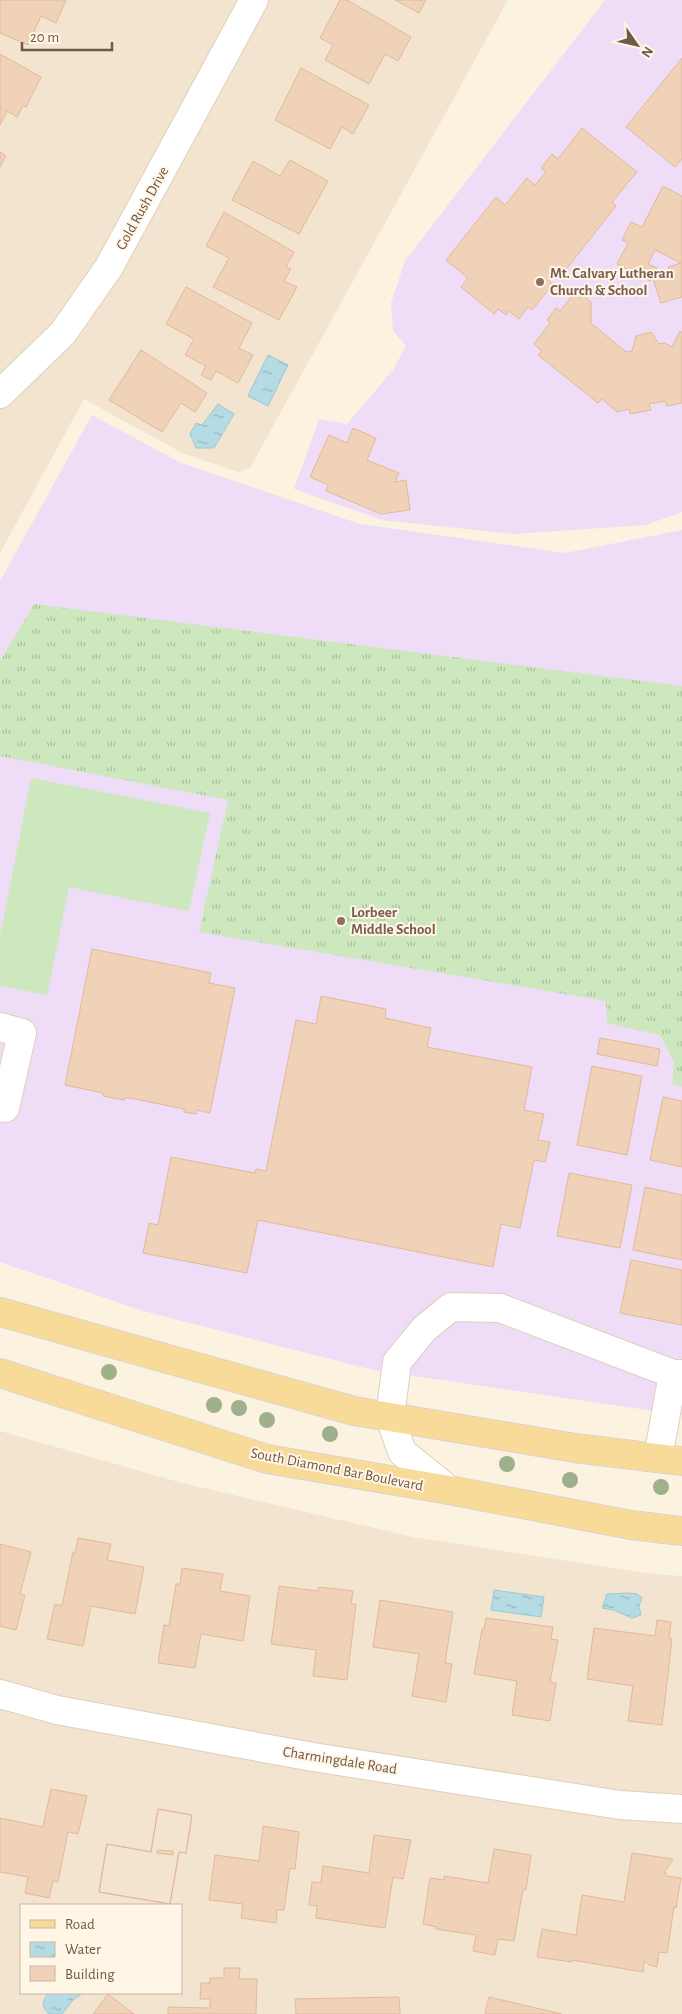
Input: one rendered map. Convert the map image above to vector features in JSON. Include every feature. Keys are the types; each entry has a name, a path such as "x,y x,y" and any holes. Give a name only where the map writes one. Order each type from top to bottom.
{"main road":[{"path":"0,1312 354,1411 575,1448 670,1460"},
{"name":"South Diamond Bar Boulevard","path":"0,1374 267,1459 449,1490 631,1525 682,1531"}],"street":[{"name":"Gold Rush Drive","path":"0,394 63,333 110,267 254,0"},
{"path":"0,1027 22,1033 5,1108 0,1106"},
{"path":"449,1490 402,1452 390,1417 397,1362 424,1329 451,1307 500,1308 678,1374 670,1460"},
{"name":"Charmingdale Road","path":"0,1694 57,1710 313,1757 620,1805 682,1810"}],"shaded area":[{"path":"0,0 508,0 250,468 238,472 184,454 84,399 0,553"},
{"name":"Mt. Calvary Lutheran Church & School","path":"605,0 682,0 682,512 646,525 513,534 382,520 294,489 319,419 347,424 393,370 406,346 393,331 391,303 405,261"},
{"name":"Lorbeer Middle School","path":"92,415 179,462 360,524 565,553 682,530 682,1415 373,1370 143,1311 0,1262 0,581"},
{"path":"0,1431 182,1483 413,1537 653,1574 682,1576 682,2014 0,2014"}],"green space":[{"path":"34,604 682,686 682,1087 672,1084 674,1062 660,1035 607,1023 606,1001 199,932 228,800 0,756 0,661"},
{"path":"31,778 210,813 189,911 69,887 47,995 0,986 0,936"}],"water":[{"path":"268,355 288,365 268,406 248,396"},
{"path":"218,404 234,414 214,448 196,448 190,434 196,423 202,425"},
{"path":"494,1590 544,1597 541,1617 491,1610"},
{"path":"607,1594 637,1594 642,1598 639,1606 641,1615 632,1618 613,1610 602,1608"},
{"path":"48,1994 82,1994 73,2000 62,2014 49,2014 43,2004"}],"building":[{"path":"0,0 66,0 56,23 41,16 28,45 0,33"},
{"path":"340,0 347,0 411,37 398,61 385,54 369,84 325,60 333,45 320,38"},
{"path":"395,0 426,0 419,13"},
{"path":"0,54 41,77 26,107 23,106 17,117 7,111 0,125"},
{"path":"682,58 682,159 675,167 626,127"},
{"path":"301,68 369,105 353,134 342,127 330,149 275,120"},
{"path":"582,128 637,172 612,202 616,206 564,272 559,268 549,281 553,284 532,310 528,307 519,319 509,311 506,315 498,309 494,314 461,287 468,278 446,260 496,197 505,205 527,178 535,185 546,172 541,168 552,154 558,159"},
{"path":"0,152 6,156 0,167"},
{"path":"290,160 328,181 299,234 232,200 253,161 280,176"},
{"path":"663,186 682,196 682,297 661,303 653,279 670,274 668,267 681,263 655,250 648,264 657,268 650,281 617,264 628,243 622,240 631,222 642,227"},
{"path":"224,212 294,252 286,267 291,269 284,281 297,287 279,320 213,287 229,258 206,246"},
{"path":"186,287 252,323 239,348 253,355 238,383 216,371 211,380 201,375 206,366 185,355 194,339 166,324"},
{"path":"577,290 591,302 591,323 626,352 632,351 636,336 651,332 659,344 665,343 672,347 680,331 682,332 682,403 667,406 665,401 649,404 651,410 630,414 629,409 617,412 602,399 598,403 538,355 542,351 534,344 550,323 547,320 556,308 560,311"},
{"path":"141,350 207,393 195,412 181,403 162,432 109,400"},
{"path":"353,428 376,438 367,460 399,473 395,482 406,480 410,510 381,514 326,491 328,485 310,477 329,435 347,443"},
{"path":"92,949 211,973 209,983 235,988 210,1113 197,1110 196,1114 184,1112 184,1109 130,1098 125,1098 124,1100 103,1096 104,1094 98,1092 65,1085"},
{"path":"321,996 386,1009 385,1018 431,1028 427,1047 532,1067 524,1110 544,1114 538,1140 550,1142 545,1162 534,1160 520,1228 501,1224 493,1267 258,1220 247,1273 143,1253 149,1223 158,1225 171,1157 255,1173 256,1169 266,1171 296,1020 316,1024"},
{"path":"600,1038 660,1049 657,1066 597,1054"},
{"path":"592,1066 642,1076 627,1155 577,1145"},
{"path":"663,1097 682,1101 682,1167 650,1160"},
{"path":"569,1173 632,1185 620,1248 557,1236"},
{"path":"645,1187 682,1195 682,1260 633,1250"},
{"path":"631,1260 682,1270 682,1325 620,1313"},
{"path":"78,1538 111,1544 107,1560 144,1567 135,1614 91,1606 83,1646 47,1639 55,1604 62,1606 73,1552 75,1553"},
{"path":"0,1544 31,1552 20,1594 25,1595 16,1630 0,1626"},
{"path":"182,1568 223,1574 220,1591 250,1596 243,1641 201,1634 195,1668 158,1663 164,1625 169,1626 176,1584 180,1584"},
{"path":"279,1586 318,1591 319,1587 353,1591 351,1604 356,1604 347,1680 313,1676 316,1650 271,1644"},
{"path":"380,1600 453,1612 445,1663 452,1664 446,1702 412,1696 419,1654 373,1647"},
{"path":"486,1618 553,1627 551,1639 558,1640 550,1682 556,1683 550,1721 512,1715 517,1681 474,1674 482,1629 484,1629"},
{"path":"657,1620 671,1622 669,1638 672,1639 662,1725 628,1721 633,1686 587,1679 594,1628 655,1636"},
{"path":"51,1789 87,1796 78,1834 68,1832 58,1882 53,1881 49,1898 25,1893 28,1877 0,1872 0,1818 43,1827"},
{"path":"158,1809 192,1815 186,1853 179,1852 170,1904 99,1892 107,1844 151,1852","holes":["158,1850 173,1851 173,1855 157,1853"]},
{"path":"158,1809 192,1815 186,1853 179,1852 170,1904 99,1892 107,1844 151,1852"},
{"path":"263,1826 299,1832 295,1869 290,1868 284,1910 277,1910 276,1923 241,1918 243,1904 209,1900 215,1855 259,1861"},
{"path":"374,1835 411,1840 403,1879 393,1877 385,1928 316,1918 317,1906 309,1905 312,1882 321,1883 323,1866 369,1873"},
{"path":"494,1849 531,1855 526,1890 523,1889 514,1941 498,1939 495,1955 473,1951 476,1935 436,1929 436,1927 423,1924 430,1878 444,1880 444,1876 488,1883"},
{"path":"632,1853 673,1859 664,1873 666,1873 666,1876 681,1878 676,1908 674,1907 667,1953 659,1952 657,1967 649,1965 644,1961 643,1972 572,1960 572,1962 537,1957 542,1929 576,1935 582,1895 624,1902"},
{"path":"224,1968 240,1968 239,1979 257,1979 256,2014 168,2014 168,2007 210,2008 210,1999 200,1999 201,1983 210,1983 210,1978 224,1978"},
{"path":"108,1994 134,2014 93,2014"},
{"path":"399,1997 400,2014 296,2014 295,1999"},
{"path":"489,1997 562,2014 485,2014"}],"place":[{"name":"Mt. Calvary Lutheran Church & School","path":"540,282"},
{"name":"Lorbeer Middle School","path":"341,921"}]}
